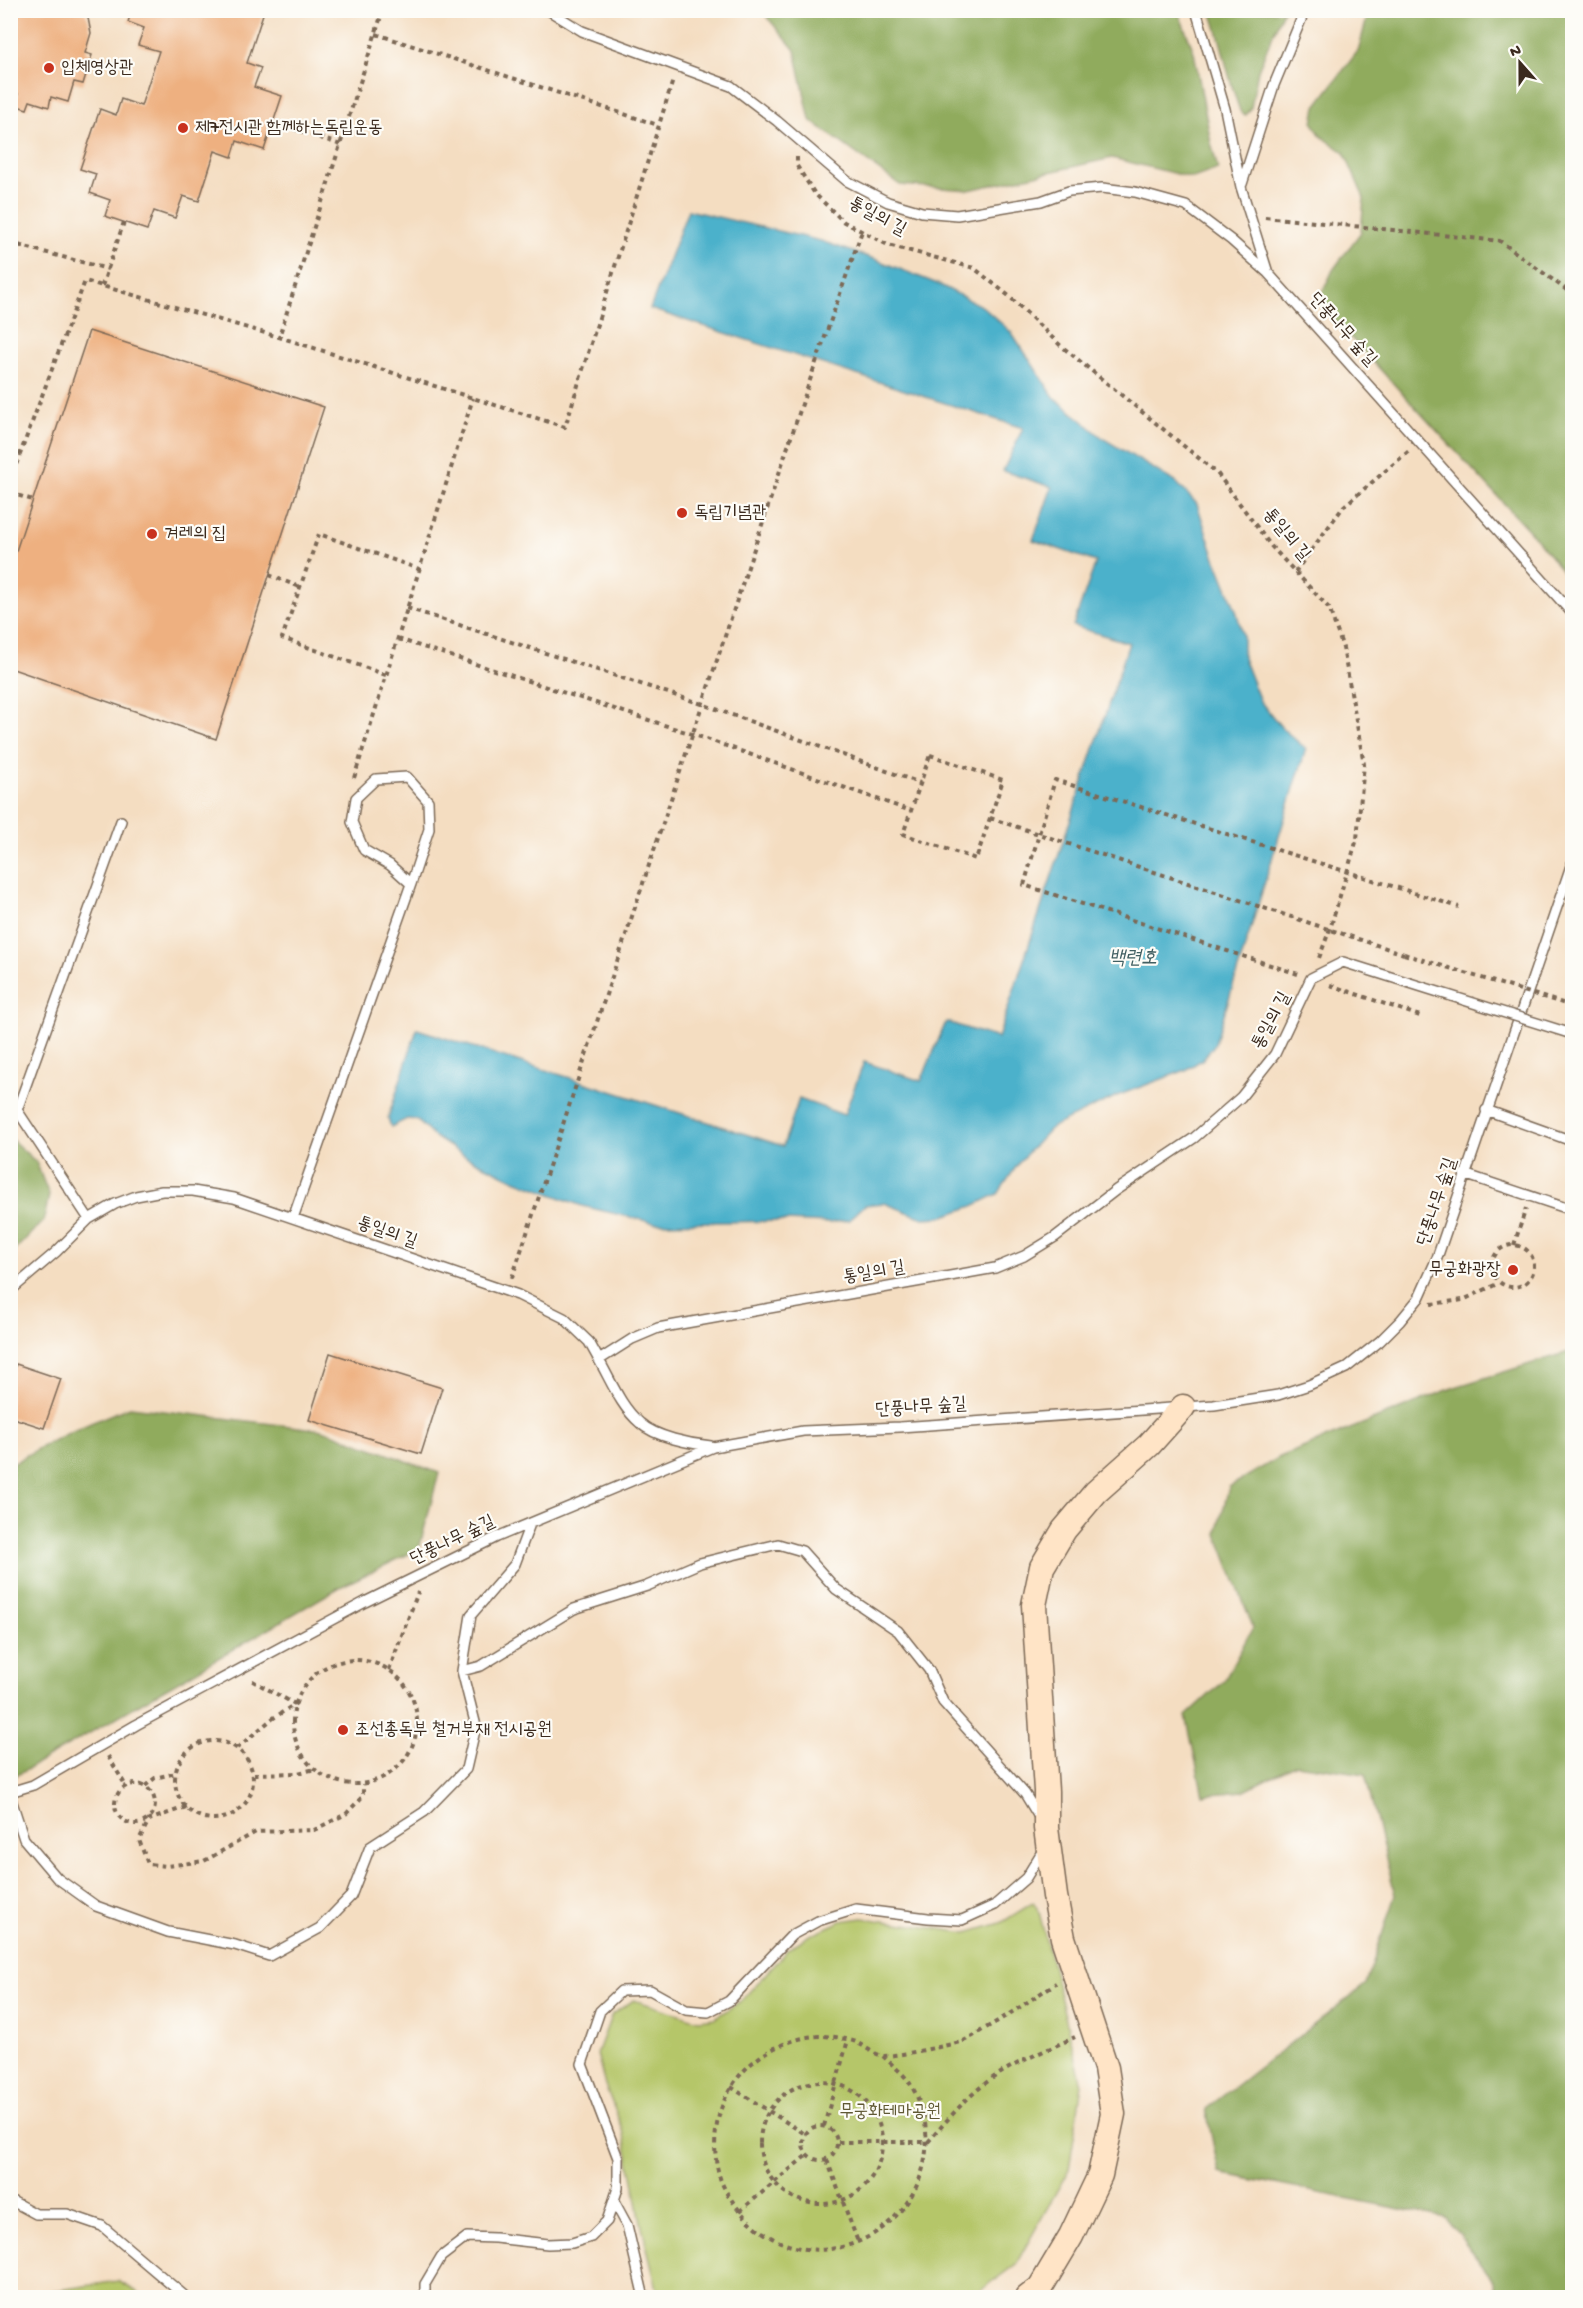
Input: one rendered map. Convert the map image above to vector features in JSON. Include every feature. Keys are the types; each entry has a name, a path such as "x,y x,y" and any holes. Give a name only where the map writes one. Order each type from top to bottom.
{"street":[{"path":"1027,2298 1040,2288 1071,2236 1100,2175 1113,2114 1106,2068 1063,1938 1047,1835 1034,1605 1042,1568 1064,1530 1096,1492 1149,1445 1183,1407"}],"lane":[{"path":"548,10 582,31 731,86 777,121 847,181 888,202 922,212 957,215 1041,201 1069,191 1102,188 1135,192 1186,206 1231,240 1268,273"},
{"name":"단풍나무 숲길","path":"1196,10 1225,110 1241,187 1268,273 1572,613"},
{"path":"1241,187 1274,85 1305,10"},
{"path":"293,1218 411,884 429,829 428,801 407,777 376,779 356,798 352,822 364,850 390,865 411,884"},
{"path":"89,1219 14,1109 121,821"},
{"name":"단풍나무 숲길","path":"10,1794 33,1785 235,1672 497,1536 713,1446 803,1431 900,1427 1245,1402 1278,1395 1328,1378 1346,1368 1400,1321 1419,1299 1437,1258 1572,863"},
{"path":"1311,978 1343,962 1572,1034"},
{"name":"통일의 길","path":"10,1291 89,1219 115,1204 136,1196 162,1191 193,1191 234,1198 508,1292 564,1318 589,1342 599,1360 632,1339 658,1328 995,1268 1024,1256 1055,1237 1116,1190 1194,1138 1241,1097 1275,1054 1311,978"},
{"path":"1486,1110 1572,1141"},
{"path":"1464,1174 1572,1210"},
{"path":"599,1360 627,1409 641,1425 678,1440 713,1446"},
{"path":"10,1794 24,1839 57,1878 96,1906 168,1932 235,1944 269,1956 320,1928 351,1896 370,1846 424,1812 466,1769 476,1726 462,1671 471,1615 515,1564 530,1524"},
{"path":"425,2298 425,2284 441,2257 467,2237 548,2244 572,2243 591,2237 607,2221 618,2188 618,2158 582,2064 600,2011 621,1991 650,1990 686,2010 708,2012 729,2001 792,1935 818,1921 856,1909 891,1915 963,1920 995,1905 1026,1878 1047,1835 1025,1794 943,1702 929,1670 898,1631 836,1589 802,1551 778,1544 700,1563 647,1586 574,1609 481,1666 462,1671"},
{"path":"10,2200 36,2214 67,2214 102,2226 187,2298"},
{"path":"614,2202 627,2225 644,2298"}],"path":[{"path":"279,337 383,10"},
{"path":"376,34 658,125"},
{"path":"10,481 85,281 279,337 565,427 678,65"},
{"path":"285,126 340,145"},
{"name":"통일의 길","path":"801,143 797,149 797,166 815,194 844,222 888,245 974,268 1009,296 1060,345 1216,473 1271,546 1329,608 1343,648 1364,764 1357,839 1330,929 1311,978"},
{"path":"1250,215 1500,241 1572,294"},
{"path":"102,286 124,222"},
{"path":"508,1292 581,1066 862,231"},
{"path":"10,243 108,269"},
{"path":"353,779 472,398"},
{"path":"1295,572 1344,506 1419,442"},
{"path":"10,493 33,500"},
{"path":"386,675 282,638 319,534 419,569"},
{"path":"269,575 300,587"},
{"path":"407,608 702,704 920,783"},
{"path":"398,639 692,734 911,811"},
{"path":"930,755 1003,780 976,859 903,834 911,811 930,755"},
{"path":"1248,957 1024,885 1055,780 1459,907"},
{"path":"990,818 1404,954 1572,1006"},
{"path":"1389,1005 1423,1017"},
{"path":"1514,1245 1530,1196"},
{"path":"1514,1245 1521,1246 1532,1256 1534,1263 1532,1277 1527,1283 1513,1288 1499,1283 1492,1272 1493,1259 1502,1248 1514,1245"},
{"path":"1413,1306 1463,1300 1499,1283"},
{"path":"389,1670 425,1572"},
{"path":"358,1660 378,1664 396,1675 409,1690 417,1709 418,1730 412,1749 400,1766 383,1778 363,1784 342,1784 323,1776 308,1762 297,1745 293,1725 295,1704 304,1686 319,1671 338,1662 358,1660"},
{"path":"235,1672 295,1704"},
{"path":"237,1748 272,1719 295,1704"},
{"path":"211,1741 225,1742 237,1748 247,1758 254,1774 250,1797 243,1808 232,1816 207,1819 195,1815 178,1797 175,1785 176,1773 184,1756 198,1744 211,1741"},
{"path":"101,1746 126,1786"},
{"path":"254,1774 298,1773 315,1769"},
{"path":"145,1786 155,1778 176,1773"},
{"path":"186,1807 149,1820 135,1825 129,1824 118,1815 115,1802 117,1795 126,1786 132,1784 145,1786 150,1790 156,1802 153,1815 149,1820 139,1840 148,1864 167,1866 204,1861 256,1832 314,1830 346,1814 363,1796 363,1784"},
{"path":"883,2056 962,2042 1010,2014 1074,1971"},
{"path":"838,2142 928,2142 987,2082 1015,2065 1093,2029"},
{"path":"820,2036 848,2040 883,2056 907,2079 922,2108 928,2142 923,2174 908,2204 884,2228 858,2242 822,2249 789,2245 759,2230 735,2207 719,2177 714,2144 719,2111 734,2081 757,2057 787,2042 820,2036"},
{"path":"824,2126 848,2040"},
{"path":"816,2082 836,2083 854,2091 869,2104 879,2122 883,2142 880,2160 872,2177 859,2191 843,2201 824,2205 805,2203 788,2195 773,2183 764,2166 759,2148 761,2128 768,2111 781,2096 798,2086 816,2082"},
{"path":"731,2087 805,2134"},
{"path":"824,2126 834,2132 838,2142 836,2152 827,2160 816,2160 807,2155 802,2145 805,2134 813,2127 824,2126"},
{"path":"740,2211 807,2155"},
{"path":"827,2160 858,2242"}],"green space":[{"path":"762,11 1178,11 1194,52 1218,169 1193,178 1112,158 969,190 900,185 810,120 795,50"},
{"path":"1211,11 1283,11 1258,70 1251,108 1246,115 1241,113 1236,101"},
{"path":"1369,11 1572,11 1572,583 1535,537 1318,302 1333,270 1361,232 1364,198 1344,152 1321,136 1313,123 1316,106 1358,51"},
{"path":"11,1139 36,1162 49,1195 44,1220 11,1254"},
{"path":"1572,1351 1572,2297 1495,2297 1494,2281 1446,2218 1219,2173 1206,2109 1366,1984 1395,1895 1365,1774 1296,1764 1243,1791 1203,1795 1186,1716 1224,1681 1253,1627 1217,1534 1229,1487 1280,1457 1455,1387"},
{"path":"130,1407 323,1430 439,1473 419,1549 340,1587 11,1777 11,1465 69,1433"},
{"name":"무궁화테마공원","path":"1034,1902 1039,1912 1082,2084 1069,2169 1016,2264 972,2297 659,2297 642,2227 623,2130 605,2085 597,2054 612,2014 634,2000 698,2020 715,2018 741,2001 788,1949 808,1936 841,1921 863,1918 967,1933 1001,1923"},
{"path":"118,2281 146,2297 28,2297 52,2291"}],"water":[{"name":"백련호","path":"688,210 821,241 940,285 983,307 1012,333 1054,397 1104,439 1177,483 1197,504 1212,550 1236,610 1243,636 1243,658 1260,701 1282,728 1306,749 1215,1044 1203,1059 1186,1070 1119,1095 1052,1127 1020,1161 998,1194 941,1217 923,1218 884,1203 865,1205 849,1220 829,1223 786,1221 655,1223 582,1206 515,1180 465,1156 433,1136 417,1120 407,1119 391,1127 388,1118 417,1029 783,1146 799,1099 844,1115 864,1062 921,1081 946,1022 998,1038 1129,643 1073,626 1096,562 1033,540 1052,487 1003,471 1023,428 650,309"}],"building":[{"name":"입체영상관","path":"10,10 83,10 88,18 91,33 85,53 92,55 83,84 74,82 68,102 51,97 49,107 30,101 27,109 14,105 18,94 10,92"},
{"name":"제7전시관 함께하는독립운동","path":"132,10 264,11 247,63 261,68 254,87 282,96 264,150 237,141 232,157 215,151 199,201 183,196 175,218 154,211 147,230 105,216 110,200 90,193 96,174 80,169 100,109 116,115 121,99 141,106 159,51 138,45 144,28 128,22"},
{"name":"겨레의 집","path":"89,331 324,407 216,739 10,668 10,569"},
{"path":"330,1353 442,1388 421,1454 309,1420"},
{"path":"16,1364 61,1379 44,1428 10,1417 10,1381"}],"place":[{"name":"입체영상관","path":"49,68"},
{"name":"제7전시관 함께하는독립운동","path":"183,128"},
{"name":"독립기념관","path":"682,513"},
{"name":"겨레의 집","path":"152,534"},
{"name":"무궁화광장","path":"1513,1270"},
{"name":"조선총독부 철거부재 전시공원","path":"343,1730"}]}
